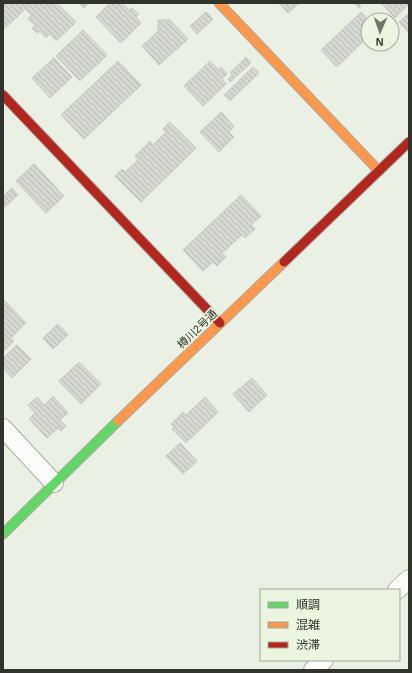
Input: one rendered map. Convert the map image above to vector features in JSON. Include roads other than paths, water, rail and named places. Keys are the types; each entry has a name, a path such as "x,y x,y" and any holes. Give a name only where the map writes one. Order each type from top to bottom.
{"street":[{"path":"219,3 378,171"},
{"path":"3,95 220,323"},
{"name":"樽川2号通","path":"3,534 54,483 409,142"},
{"path":"3,428 54,483"},
{"path":"398,589 409,579"},
{"path":"313,670 323,661"}]}
